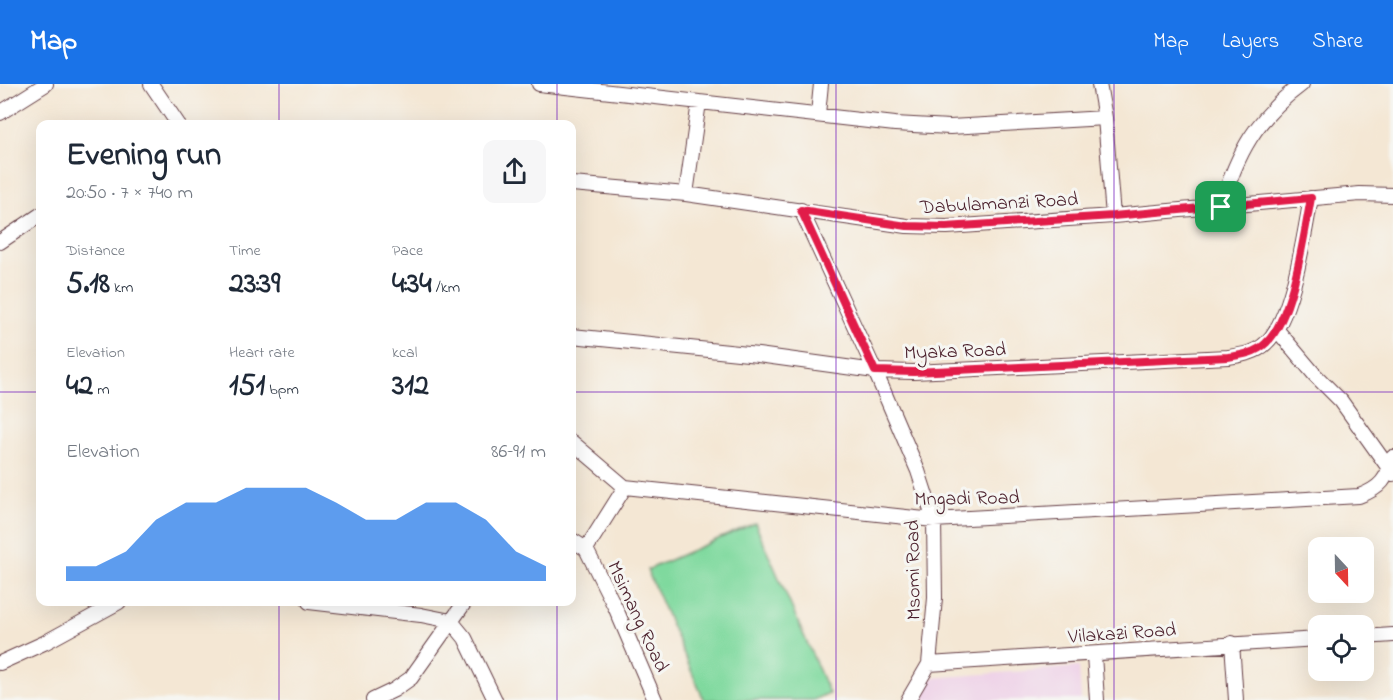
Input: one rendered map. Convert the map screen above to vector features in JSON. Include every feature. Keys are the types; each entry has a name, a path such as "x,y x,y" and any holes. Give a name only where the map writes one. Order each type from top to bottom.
{"street":[{"path":"0,113 46,84"},
{"path":"151,84 175,120"},
{"path":"539,84 895,124 950,127 1105,118"},
{"path":"818,114 820,84"},
{"path":"1099,84 1105,118 1113,216"},
{"path":"1221,207 1232,176 1250,138 1272,108 1302,84"},
{"path":"686,194 699,102"},
{"name":"Dabulamanzi Road","path":"576,184 686,194 907,226 946,227 1113,216 1360,194 1393,195"},
{"path":"1311,198 1288,301 1277,330 1315,375 1341,401 1392,467"},
{"name":"Msomi Road","path":"801,210 918,471 934,520 935,598 929,664 908,700"},
{"path":"0,242 36,218"},
{"name":"Myaka Road","path":"576,336 758,355 875,371 914,372 1228,357 1247,354 1266,343 1277,330"},
{"path":"576,445 625,487 586,549 576,543"},
{"name":"Mngadi Road","path":"625,487 934,520 1342,498 1359,496 1376,489 1392,467"},
{"name":"Msimang Road","path":"586,549 616,609 655,700"},
{"path":"0,663 53,638 112,606"},
{"path":"343,606 451,621 465,638 495,700"},
{"path":"373,700 394,690 411,678 462,606"},
{"path":"1374,636 1393,635"},
{"name":"Vilakazi Road","path":"929,664 1308,639"},
{"path":"1232,643 1236,700"},
{"path":"1094,655 1097,700"}],"shaded area":[{"path":"1079,667 1081,700 917,700 931,678"}],"green space":[{"path":"755,523 829,693 813,700 704,700 647,570"}],"route":[{"path":"1311,198 1288,301 1277,330 1266,343 1257,349 1247,354 1228,357 914,372 875,371 801,210 907,226 946,227 1221,207 1311,198"}]}
